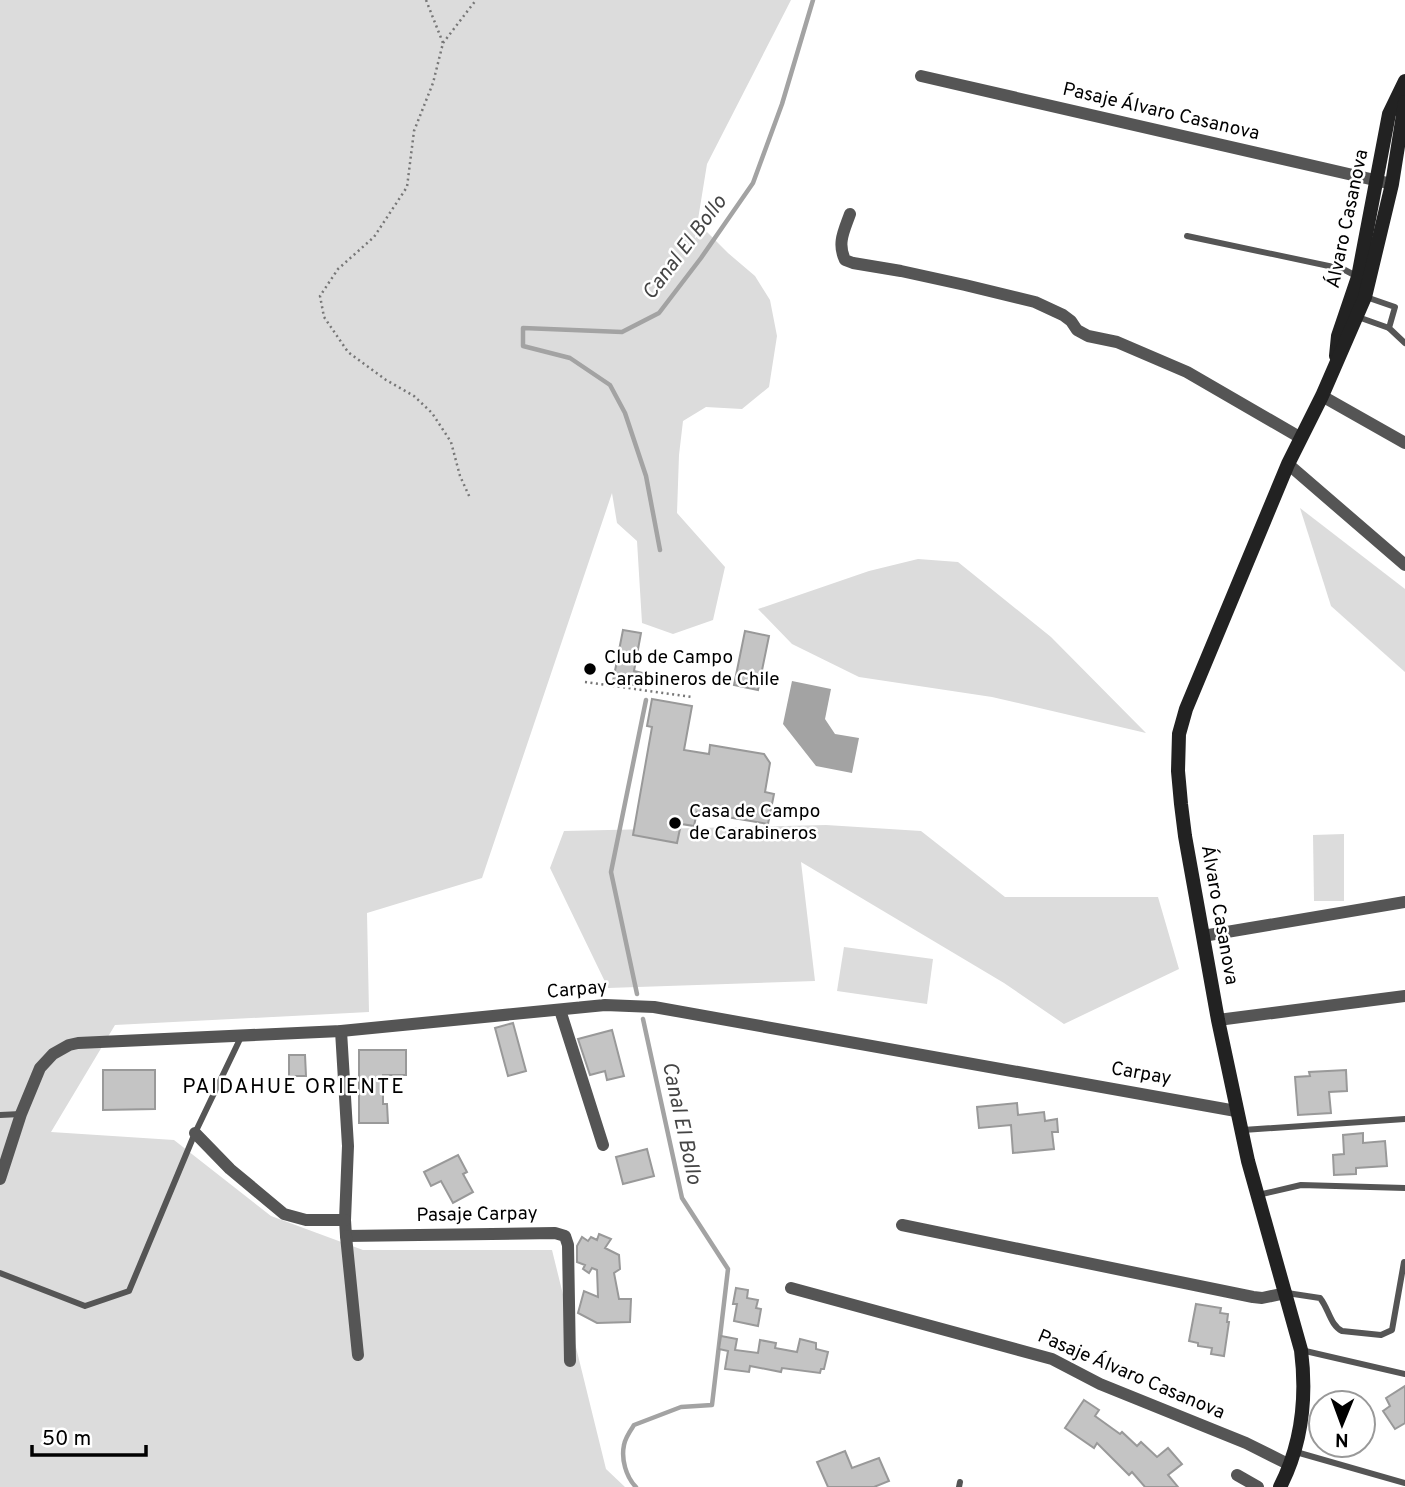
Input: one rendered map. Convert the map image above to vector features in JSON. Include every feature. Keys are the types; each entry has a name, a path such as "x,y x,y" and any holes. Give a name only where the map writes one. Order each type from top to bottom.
{"street":[{"name":"Pasaje Álvaro Casanova","path":"921,76 1392,184"},
{"name":"Álvaro Casanova","path":"1335,368 1338,336 1358,277 1389,114 1405,81"},
{"name":"Álvaro Casanova","path":"1280,1487 1292,1458 1300,1424 1304,1397 1301,1350 1240,1130 1217,1020 1185,836 1178,771 1179,734 1186,709 1288,464 1358,317 1392,184 1405,102"},
{"path":"850,214 840,250 845,260 853,264 901,271 1035,302 1063,315 1077,330 1088,336 1117,342 1186,372 1301,438"},
{"path":"1322,396 1405,443"},
{"path":"1288,464 1405,565"},
{"path":"1203,936 1405,902"},
{"path":"1217,1020 1405,996"},
{"name":"Carpay","path":"0,1179 21,1114 40,1068 53,1054 69,1045 341,1031 605,1005 654,1007 1236,1111"},
{"path":"560,1010 603,1145"},
{"path":"341,1031 348,1146 345,1220 358,1355"},
{"path":"195,1133 230,1169 284,1214 306,1220 345,1220"},
{"path":"902,1225 1253,1297 1286,1293"},
{"name":"Pasaje Carpay","path":"346,1236 555,1233 565,1236 568,1245 570,1361"},
{"name":"Pasaje Álvaro Casanova","path":"792,1288 1052,1359 1100,1384 1246,1443 1292,1458"},
{"path":"1237,1475 1258,1487"}],"lane":[{"path":"1187,236 1343,268 1358,277 1365,297 1395,307 1390,328"},
{"path":"1358,317 1390,328 1405,343"},
{"path":"0,1273 85,1306 129,1291 195,1133 241,1036"},
{"path":"0,1115 21,1114"},
{"path":"1240,1130 1405,1119"},
{"path":"1257,1195 1301,1185 1405,1188"},
{"path":"1286,1293 1320,1298 1337,1329 1381,1335 1392,1330 1404,1262"},
{"path":"1301,1350 1405,1374"},
{"path":"1292,1458 1405,1483"}],"path":[{"path":"426,0 443,43"},
{"path":"470,498 460,476 451,442 432,413 414,396 386,380 348,352 324,317 320,296 338,269 374,237 407,187 414,131 433,83 443,43 476,0"},
{"path":"585,682 692,697"}],"shaded area":[{"path":"0,0 791,0 707,164 695,238 706,231 755,276 770,300 777,336 769,387 742,409 706,407 683,421 677,513 725,567 713,620 673,634 642,623 637,541 617,523 612,493 482,878 367,913 369,1012 115,1025 51,1132 174,1140 271,1216 363,1250 552,1250 606,1469 625,1487 0,1487"},
{"path":"1300,508 1405,589 1405,672 1331,606"},
{"path":"918,559 958,562 1051,637 1146,733 992,697 859,677 792,644 758,609 869,571"},
{"path":"792,681 831,689 825,719 835,734 859,738 852,773 816,766 783,724"},
{"path":"826,825 921,831 1005,897 1158,897 1179,969 1064,1024 1004,983 801,862 815,981 608,988 550,868 564,831"},
{"path":"1344,834 1344,901 1314,901 1313,835"},
{"path":"844,947 933,959 927,1004 837,991"}],"building":[{"path":"623,630 641,633 634,671 643,673 640,686 613,681"},
{"path":"745,631 769,636 758,690 734,685"},
{"path":"652,699 692,706 684,750 709,754 710,745 764,754 770,763 765,792 774,794 768,824 697,812 694,826 681,824 677,843 633,835 652,727 647,726"},
{"path":"513,1023 526,1071 508,1076 495,1028"},
{"path":"612,1030 624,1076 607,1080 605,1071 590,1075 578,1039"},
{"path":"359,1050 406,1050 406,1075 383,1075 383,1104 387,1104 388,1123 359,1123"},
{"path":"289,1055 305,1055 306,1076 289,1076"},
{"path":"103,1070 155,1070 155,1109 103,1110"},
{"path":"1346,1070 1347,1091 1329,1092 1331,1113 1298,1115 1295,1077 1310,1076 1309,1072"},
{"path":"1017,1103 1018,1115 1044,1112 1045,1121 1057,1119 1058,1132 1052,1132 1054,1149 1013,1153 1011,1125 979,1128 977,1107"},
{"path":"1363,1133 1363,1143 1385,1141 1387,1166 1356,1168 1356,1174 1334,1175 1333,1155 1344,1154 1343,1135"},
{"path":"647,1149 654,1176 623,1184 616,1157"},
{"path":"458,1155 467,1172 463,1174 473,1192 453,1203 441,1181 431,1186 424,1172"},
{"path":"599,1234 611,1239 605,1248 619,1255 620,1269 614,1273 619,1299 631,1299 630,1322 597,1323 578,1313 584,1291 598,1297 597,1270 592,1268 589,1273 583,1269 585,1265 577,1262 577,1246 582,1237 588,1241 591,1237 597,1240"},
{"path":"736,1288 748,1290 747,1298 758,1300 756,1308 761,1309 758,1326 734,1321"},
{"path":"1196,1304 1221,1308 1220,1313 1228,1314 1224,1356 1211,1354 1212,1348 1198,1346 1198,1343 1189,1341"},
{"path":"721,1336 737,1339 735,1350 758,1353 760,1340 776,1343 775,1348 797,1352 800,1339 816,1343 816,1349 828,1352 824,1369 821,1369 820,1373 782,1368 781,1372 750,1366 749,1372 725,1369 728,1351 719,1349"},
{"path":"1405,1386 1405,1423 1395,1429 1383,1411 1390,1406 1386,1398"},
{"path":"1084,1400 1099,1410 1095,1416 1120,1434 1122,1432 1137,1446 1141,1442 1157,1457 1168,1448 1182,1464 1168,1475 1178,1487 1145,1487 1132,1472 1129,1475 1097,1443 1094,1448 1065,1428"},
{"path":"845,1451 852,1468 879,1458 889,1481 874,1487 828,1487 817,1462"}],"waterway":[{"name":"Canal El Bollo","path":"660,550 646,476 625,413 610,385 570,358 523,346 523,328 622,332 659,313 753,183 782,104 813,0"},
{"name":"Canal El Bollo","path":"637,994 611,872 646,700"},
{"name":"Canal El Bollo","path":"636,1487 627,1473 623,1456 625,1440 634,1425 681,1407 712,1405 728,1269 682,1198 643,1019"}],"place":[{"name":"Club de Campo Carabineros de Chile","path":"590,669"},
{"name":"Casa de Campo de Carabineros","path":"675,823"}],"district":[{"name":"PAIDAHUE ORIENTE","path":"294,1087"}]}
